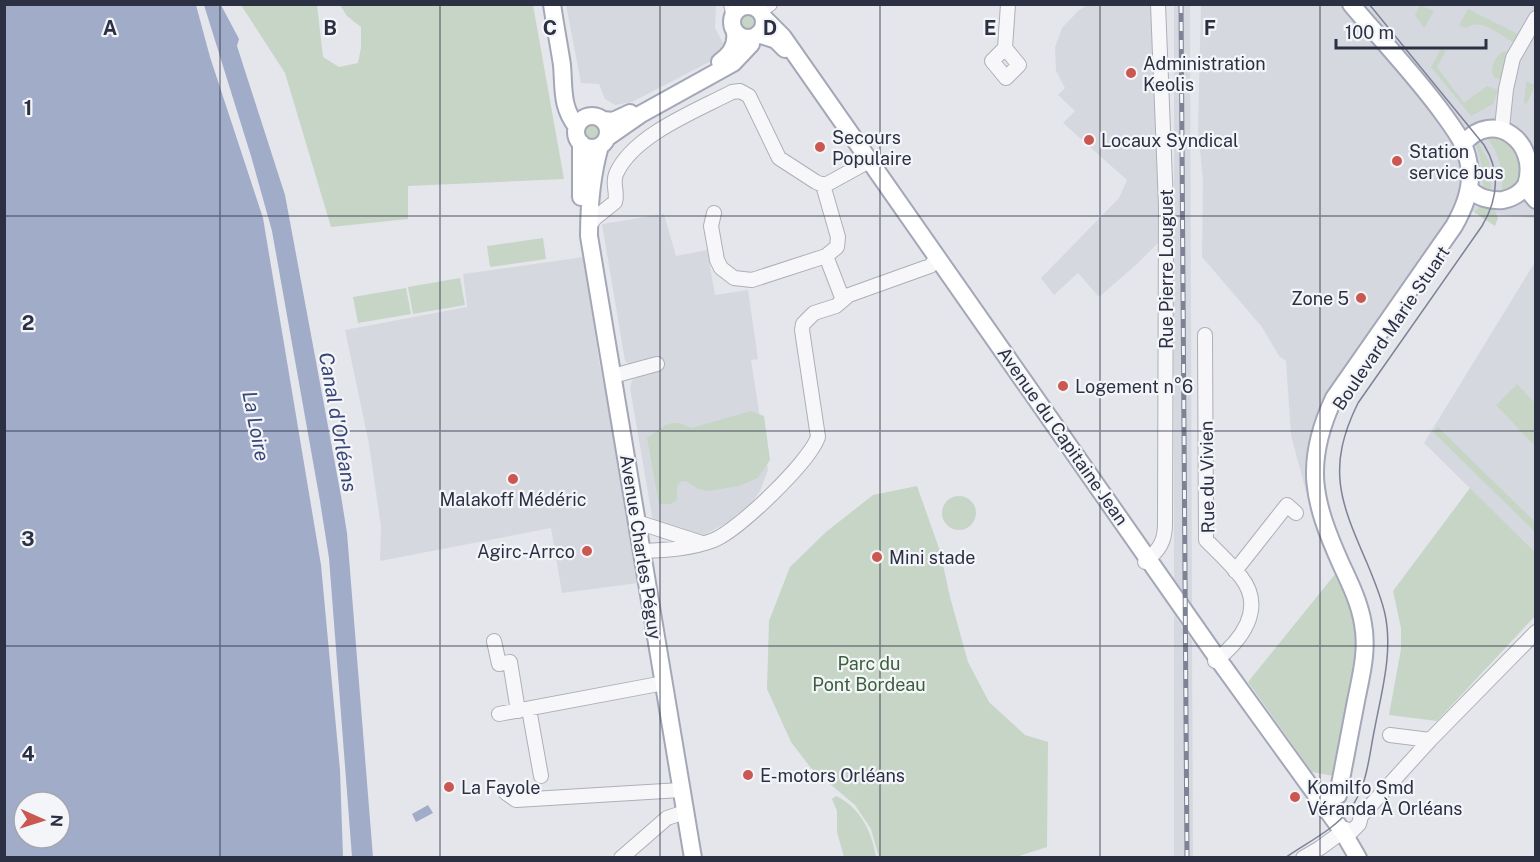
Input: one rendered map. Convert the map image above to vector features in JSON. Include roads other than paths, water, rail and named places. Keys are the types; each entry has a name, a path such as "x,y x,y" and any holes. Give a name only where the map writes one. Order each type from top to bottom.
{"main road":[{"name":"Avenue Charles Péguy","path":"552,4 562,66 562,93 569,115 587,127 580,186 582,215 589,231"},
{"path":"1341,828 1338,795 1362,670 1365,650 1364,625 1360,609 1317,503 1315,462 1317,445 1324,419 1334,398 1454,226 1473,192 1466,140 1351,4"},
{"name":"Avenue du Capitaine Jean","path":"750,17 784,47 1216,660 1364,858"},
{"path":"587,127 619,120 717,64 731,52 750,17"},
{"path":"587,127 590,148 604,142 641,114 733,63 751,44 750,17"},
{"path":"587,127 608,128 604,142"},
{"path":"1466,140 1486,130 1502,128 1520,136 1532,155 1530,193 1520,192 1505,199 1487,199 1473,192"},
{"name":"Avenue Charles Péguy","path":"604,142 592,174 589,231 693,858"},
{"name":"Boulevard Marie Stuart","path":"1341,828 1340,813 1368,668 1370,628 1366,611 1325,511 1320,466 1322,446 1329,421 1346,389 1465,219 1473,192"},
{"name":"Avenue du Capitaine Jean","path":"1216,660 1341,828 1358,858"},
{"path":"1319,800 1338,795"},
{"name":"Avenue du Capitaine Jean","path":"1341,828 1353,858"}],"street":[{"path":"1005,48 1008,4"},
{"name":"Rue Pierre Louguet","path":"1147,560 1162,545 1166,524 1166,206 1158,4"},
{"path":"1502,128 1506,89 1513,58 1536,18"},
{"path":"589,231 595,218 615,202 614,181 618,171 644,141 732,92 740,91 749,96 776,154 782,161 816,183 823,185 867,163"},
{"path":"714,213 711,226 717,260 721,268 735,278 752,280 826,256 837,247 838,242 823,185"},
{"path":"826,256 843,300"},
{"path":"642,551 684,548 716,539 745,518 775,489 816,444 818,437 803,324 814,313 836,306 849,295 930,266 936,260"},
{"name":"Rue du Vivien","path":"1205,335 1206,540 1243,579 1252,602 1249,622 1237,641 1216,660"},
{"path":"613,376 657,364"},
{"path":"1235,571 1287,504 1296,513"},
{"path":"637,522 702,543"},
{"path":"1303,858 1341,828 1359,824 1361,816 1430,740 1536,632"},
{"path":"494,641 499,664 510,662 541,776"},
{"path":"499,714 664,683"},
{"path":"1390,735 1430,740"},
{"path":"506,793 516,800 681,790"},
{"path":"621,858 667,818 685,812"}],"water":[{"name":"La Loire","path":"5,4 196,5 210,57 263,218 321,565 340,770 343,857 5,857"},
{"path":"204,5 221,5 239,39 237,46 285,195 347,533 373,857 352,857 329,558 272,231"},
{"path":"428,805 433,813 416,822 412,814"}],"tram line":[{"path":"1285,858 1336,823 1356,800 1367,770 1386,671 1388,642 1385,614 1350,521 1340,484 1342,447 1348,426 1358,403 1482,226 1491,206 1495,186 1493,165 1484,145 1369,4"}],"railway":[{"path":"1181,4 1187,858"}],"place":[{"name":"Administration Keolis","path":"1131,73"},
{"name":"Locaux Syndical","path":"1089,140"},
{"name":"Secours Populaire","path":"820,147"},
{"name":"Station service bus","path":"1397,161"},
{"name":"Zone 5","path":"1361,298"},
{"name":"Logement n°6","path":"1063,386"},
{"name":"Malakoff Médéric","path":"513,479"},
{"name":"Agirc-Arrco","path":"587,551"},
{"name":"Mini stade","path":"877,557"},
{"name":"E-motors Orléans","path":"748,775"},
{"name":"La Fayole","path":"449,787"},
{"name":"Komilfo Smd Véranda À Orléans","path":"1295,797"}],"water label":[{"name":"Canal d'Orléans","path":"338,422"}],"park label":[{"name":"Parc du Pont Bordeau","path":"869,673"}]}
